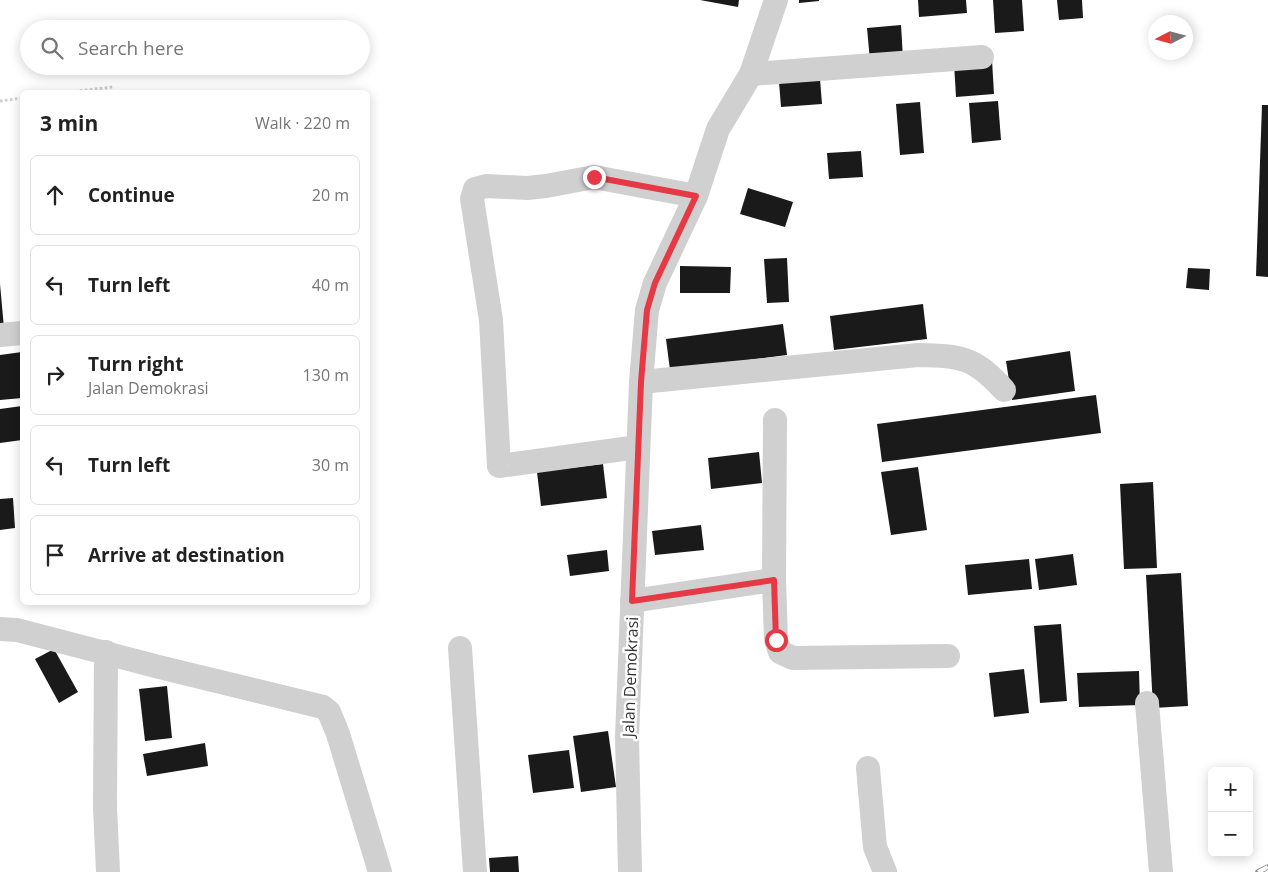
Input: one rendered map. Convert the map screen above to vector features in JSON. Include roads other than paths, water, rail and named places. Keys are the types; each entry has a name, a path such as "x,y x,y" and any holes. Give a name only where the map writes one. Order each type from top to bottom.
{"street":[{"name":"Jalan Demokrasi","path":"630,872 627,737 641,382 647,310 655,283 696,196 718,129 751,74 776,0"},
{"path":"751,74 982,57"},
{"path":"638,447 499,466 491,320 472,199 475,189 486,186 537,187 594,177 696,196"},
{"path":"0,335 20,333"},
{"path":"641,382 918,355 946,356 968,361 985,369 1004,390"},
{"path":"775,420 774,580 776,640 780,652 793,658 948,656"},
{"path":"632,601 774,580"},
{"path":"0,629 17,630 46,639 323,706 329,712 338,734 380,872"},
{"path":"460,648 475,872"},
{"path":"106,652 105,807 108,872"},
{"path":"1147,703 1161,872"},
{"path":"868,768 875,847 885,872"}],"railway":[{"path":"1258,872 1268,867"}]}
